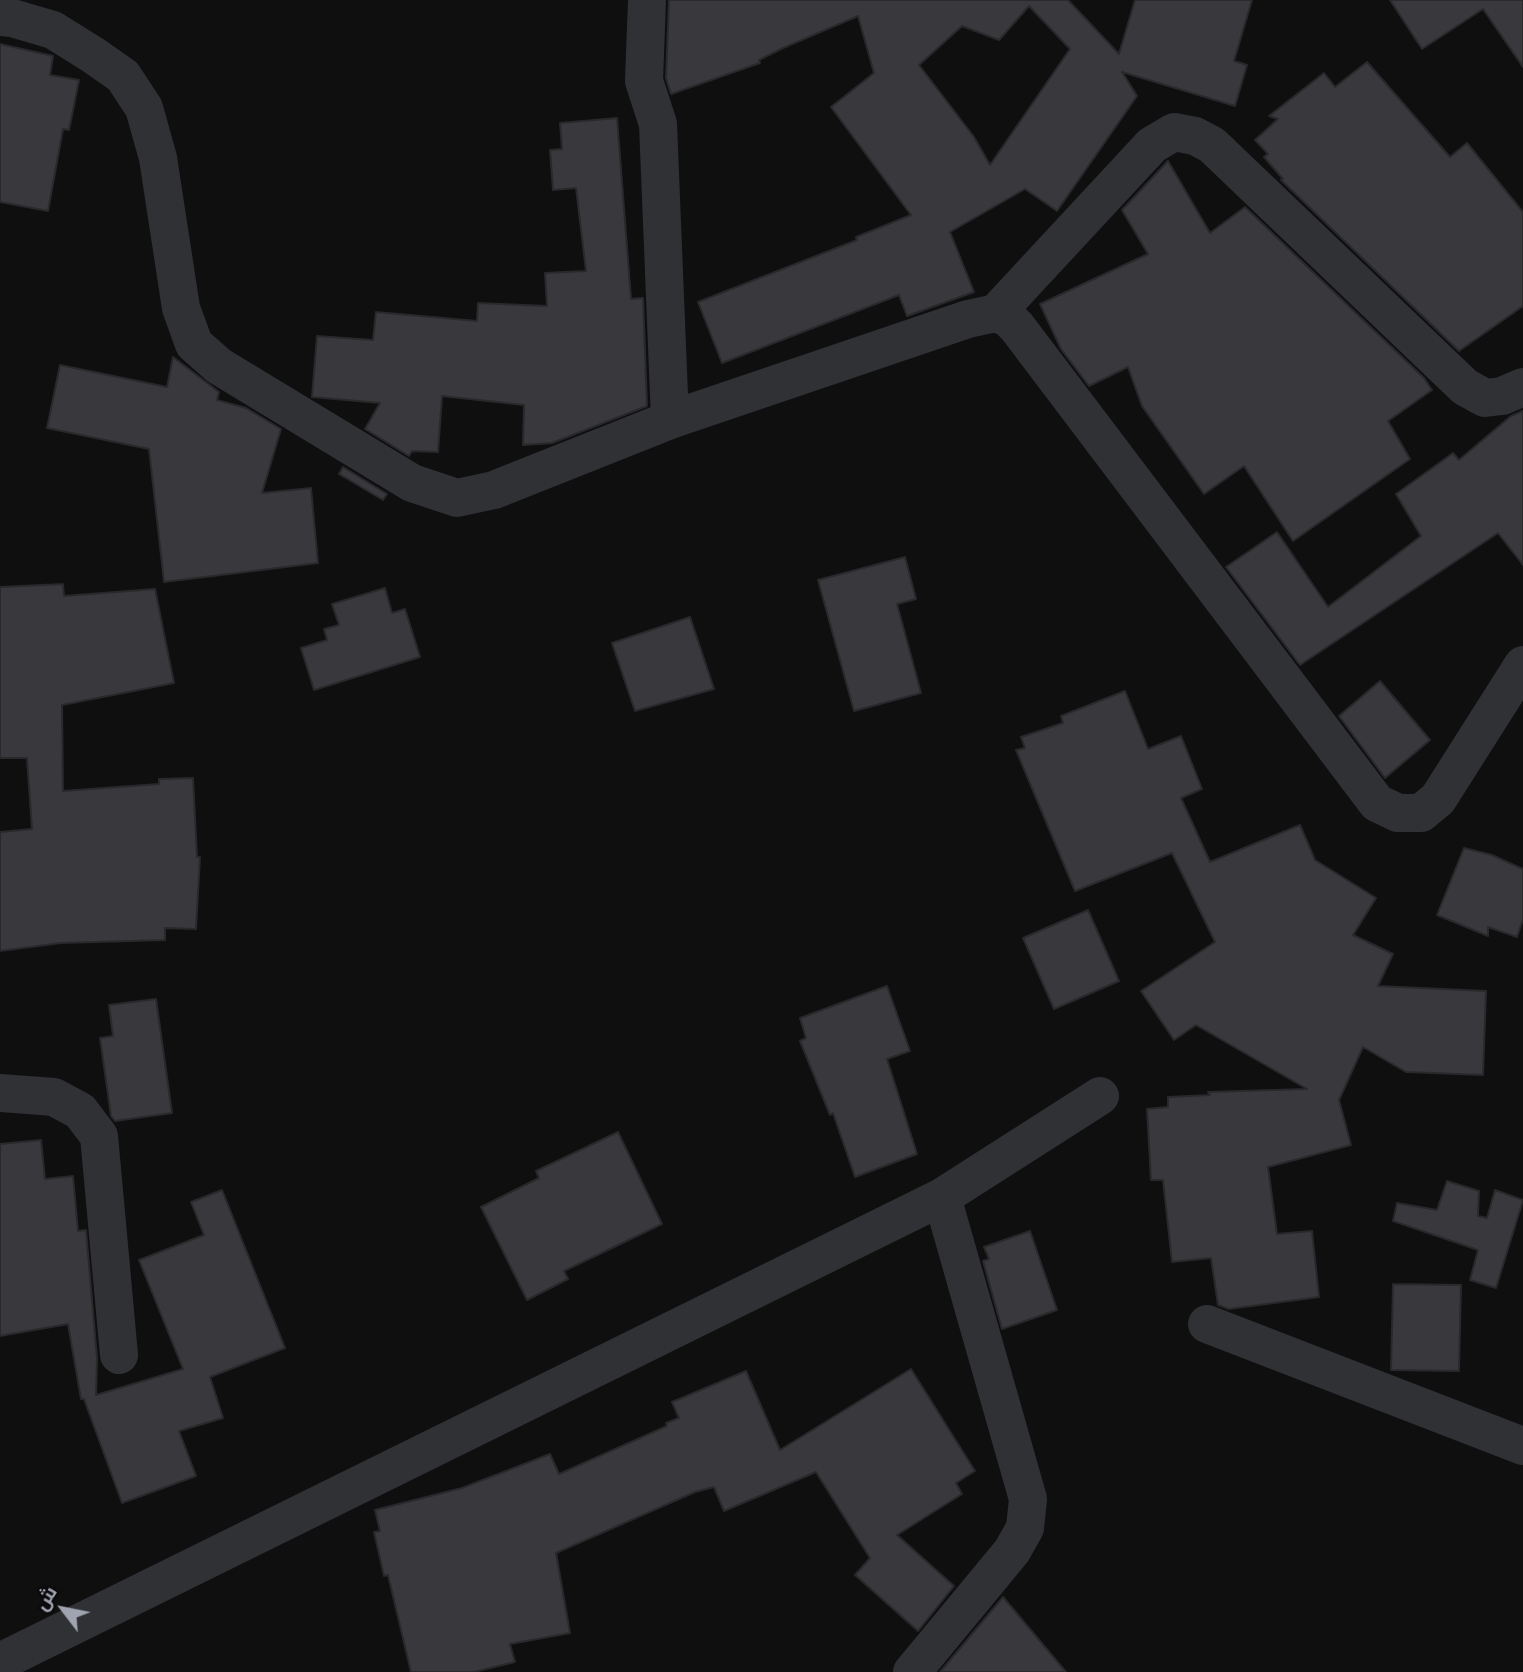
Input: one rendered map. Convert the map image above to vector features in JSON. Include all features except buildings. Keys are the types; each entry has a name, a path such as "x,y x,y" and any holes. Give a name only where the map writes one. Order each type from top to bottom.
{"street":[{"path":"647,0 644,81 658,124 670,420"},
{"path":"0,18 12,18 54,30 123,76 144,108 158,158 181,308 194,344 219,366 412,483 457,498 494,490 670,420 968,319 996,313 1009,318 1017,327 1377,803 1398,813 1421,813 1438,799 1523,665"},
{"path":"996,313 1152,145 1174,132 1195,136 1212,145 1465,387 1485,398 1502,396 1523,387"},
{"path":"0,1093 54,1097 80,1111 99,1136 119,1355"},
{"path":"0,1662 942,1197 1100,1096"},
{"path":"912,1672 1012,1551 1025,1528 1028,1499 942,1197"},
{"path":"1207,1324 1523,1446"}]}
